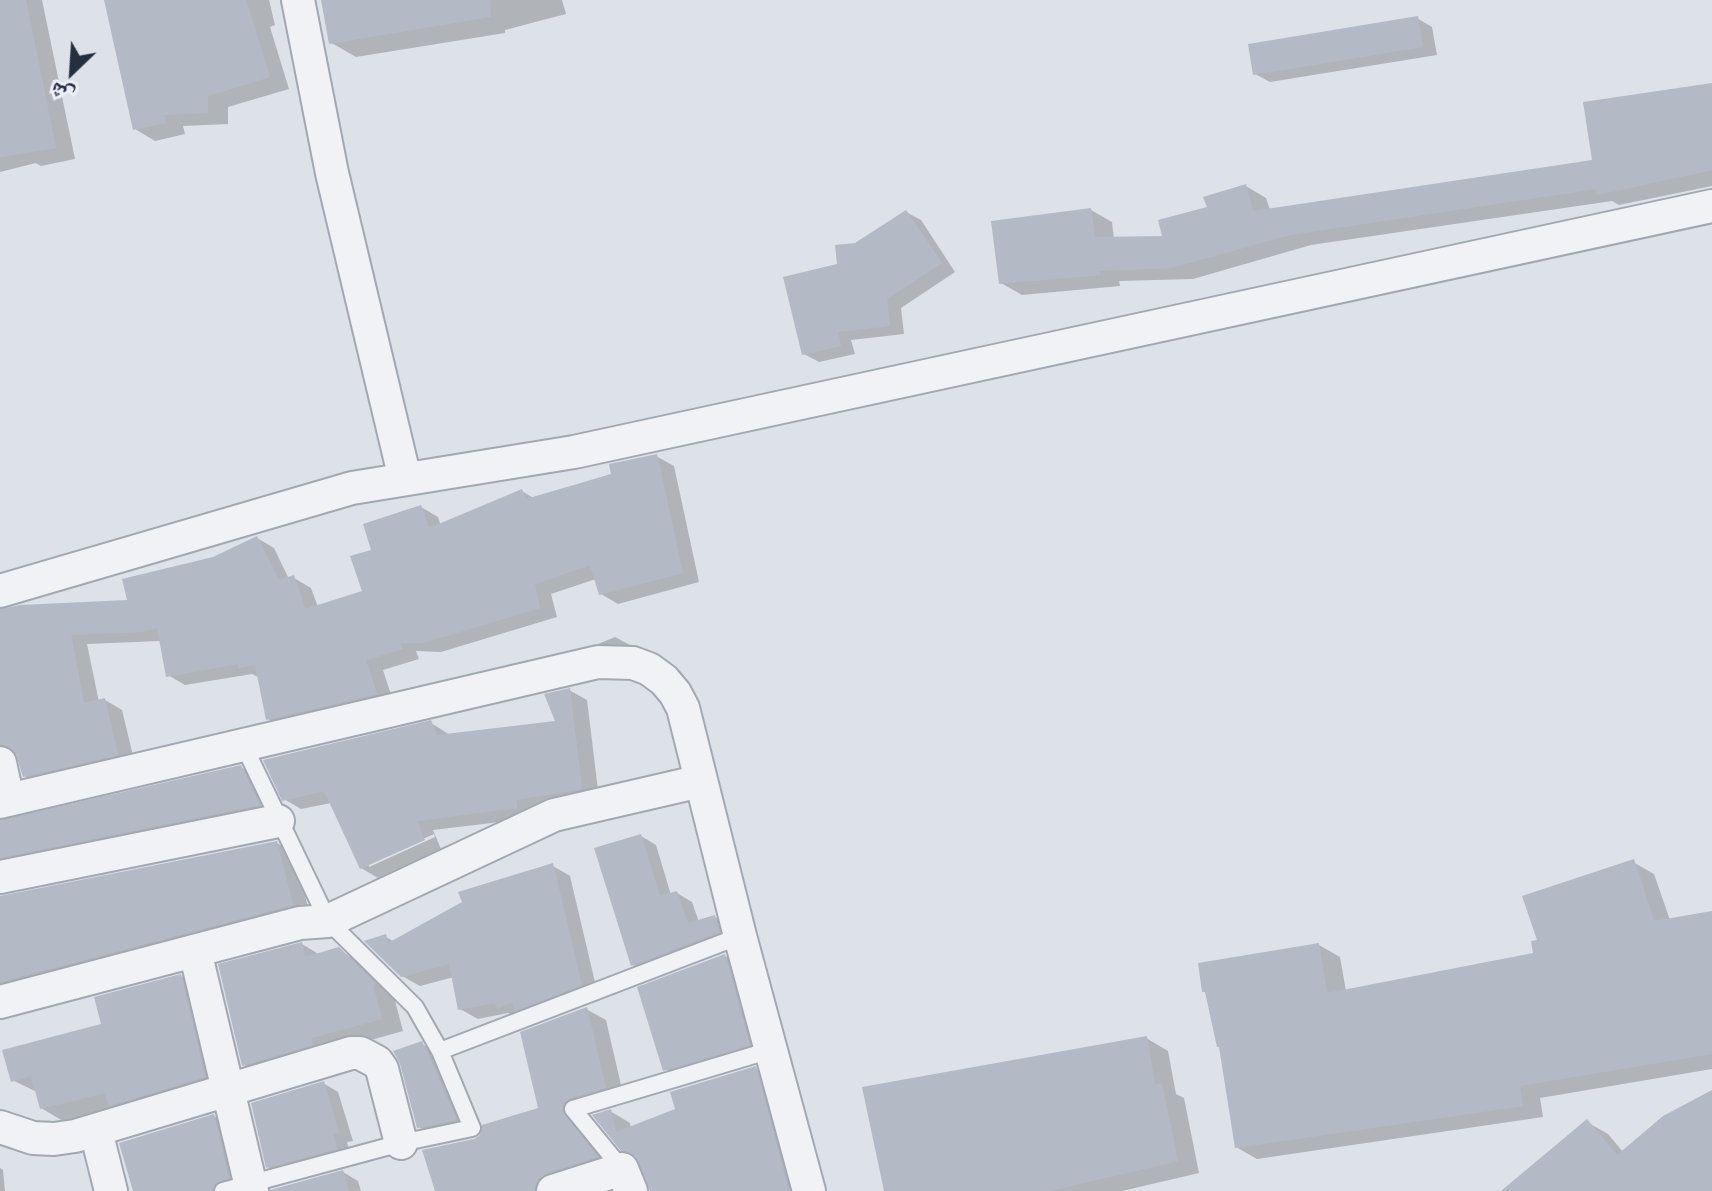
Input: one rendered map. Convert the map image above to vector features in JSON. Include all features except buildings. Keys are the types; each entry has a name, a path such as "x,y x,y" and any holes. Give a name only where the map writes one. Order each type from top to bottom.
{"street":[{"path":"298,0 332,173 405,479"},
{"path":"0,591 352,488 590,449 1712,206"},
{"path":"0,763 4,801 598,662 633,663 649,669 664,680 683,708 809,1191"},
{"path":"0,1002 300,923 328,921 554,815 701,781"},
{"path":"0,877 278,821"},
{"path":"195,951 230,1090 242,1189"},
{"path":"0,1127 33,1138 54,1139 96,1131 351,1053 360,1053 377,1062 382,1069 401,1143"},
{"path":"96,1131 111,1191"},
{"path":"553,1191 627,1180"}],"lane":[{"path":"242,1189 401,1143 472,1128 440,1051 415,1007 328,921 243,744"},
{"path":"440,1051 740,936"},
{"path":"627,1180 573,1109 771,1050"}]}
